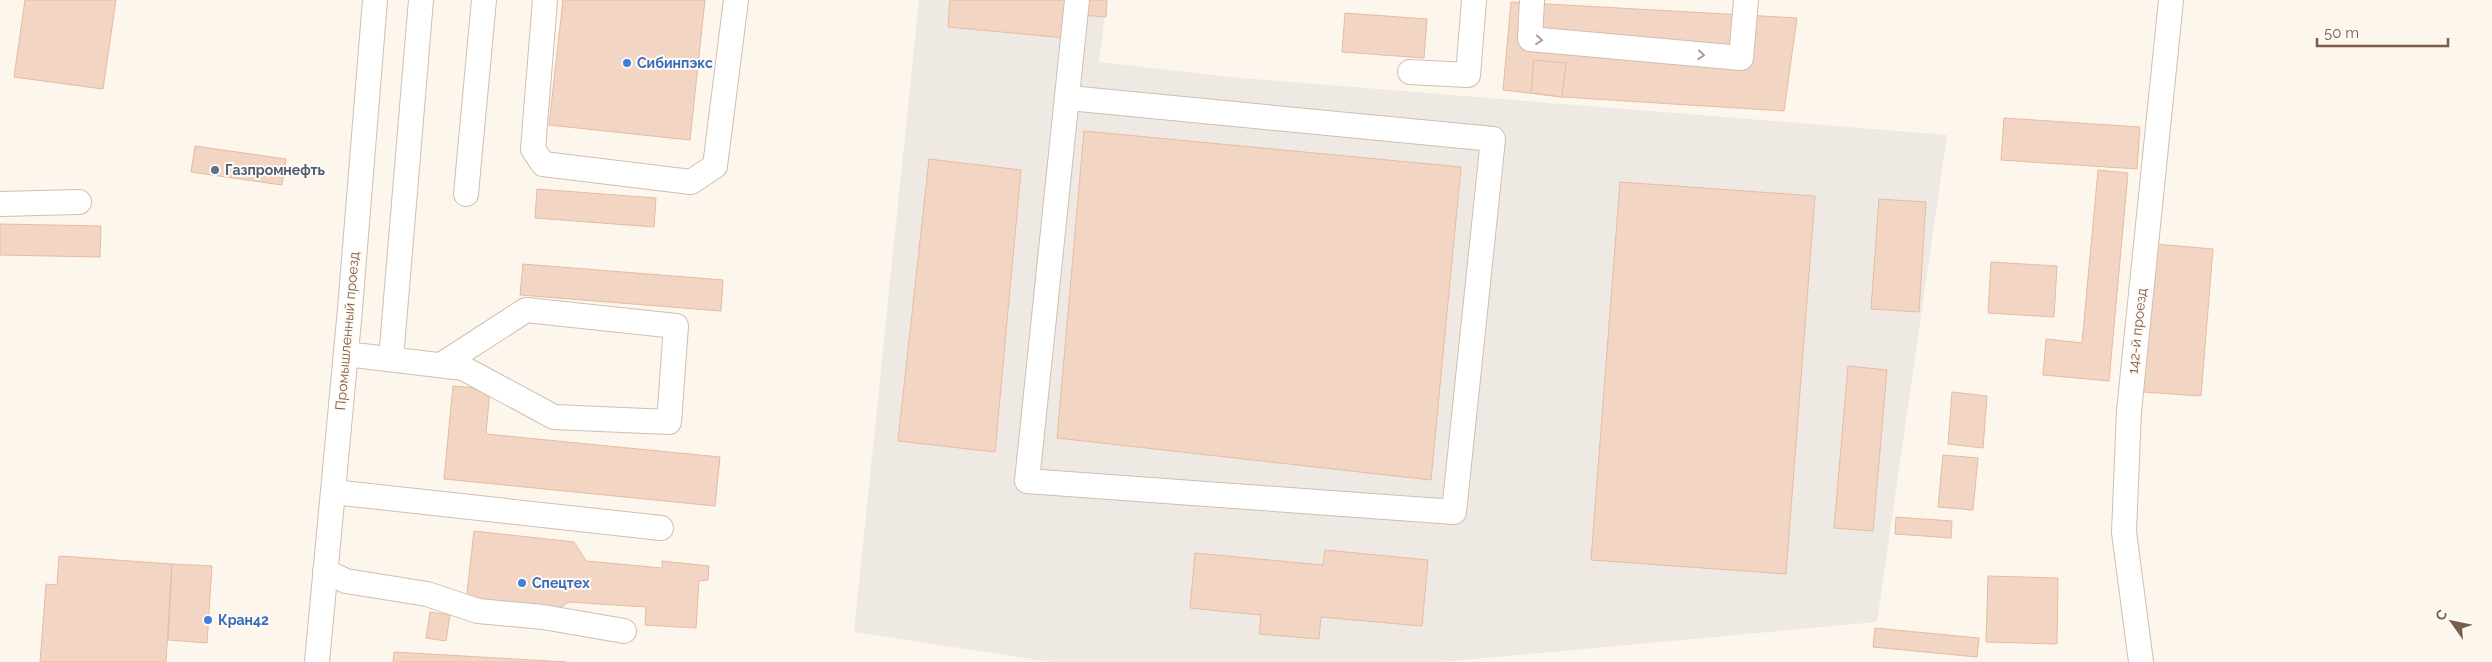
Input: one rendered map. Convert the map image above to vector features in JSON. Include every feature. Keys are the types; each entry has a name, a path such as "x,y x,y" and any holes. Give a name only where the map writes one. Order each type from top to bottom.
{"lane":[{"name":"Промышленный проезд","path":"320,661 325,571 346,354 375,0"},
{"path":"391,359 421,0"},
{"path":"466,194 484,0"},
{"path":"546,0 533,148 543,164 691,182 715,166 736,0"},
{"path":"1068,98 1493,139 1454,512 1027,481 1077,0"},
{"path":"1410,72 1468,75 1474,0"},
{"path":"1532,0 1530,40 1741,58 1746,0"},
{"name":"142-й проезд","path":"2141,662 2124,532 2129,411 2171,0"},
{"path":"0,204 79,202"},
{"path":"346,354 463,368 554,418 669,422 676,326 526,310 441,365"},
{"path":"333,492 660,528"},
{"path":"325,571 346,581 427,594 478,611 543,617 624,631"}],"shaded area":[{"path":"919,0 1107,0 1099,62 1230,77 1947,135 1877,622 1441,662 1051,662 854,632"}],"building":[{"path":"25,0 116,0 103,89 14,77"},
{"name":"Сибинпэкс","path":"563,0 705,0 690,140 549,125"},
{"path":"950,0 1107,0 1106,17 1068,14 1065,38 948,27"},
{"path":"1511,2 1797,18 1784,111 1562,97 1503,90"},
{"path":"1345,13 1427,19 1424,58 1342,52"},
{"path":"1534,60 1566,63 1562,97 1531,93"},
{"path":"2004,118 2140,127 2137,169 2001,160"},
{"path":"1084,131 1461,167 1431,480 1057,438"},
{"path":"195,146 286,159 282,185 191,172"},
{"path":"929,159 1021,170 995,452 898,441"},
{"path":"2098,170 2128,173 2109,381 2043,375 2046,339 2082,343"},
{"path":"1620,182 1815,196 1786,574 1591,560"},
{"path":"537,189 656,198 654,227 535,218"},
{"path":"1879,199 1926,202 1919,312 1871,309"},
{"path":"0,224 101,226 100,257 0,255"},
{"path":"2155,244 2213,249 2201,396 2143,392"},
{"path":"1991,262 2057,266 2054,317 1988,313"},
{"path":"523,264 723,280 721,311 520,295"},
{"path":"1848,366 1887,370 1873,531 1834,528"},
{"path":"453,386 490,389 486,434 720,457 715,506 444,479"},
{"path":"1952,392 1987,396 1983,448 1948,444"},
{"path":"1943,455 1978,458 1973,510 1938,507"},
{"path":"1896,517 1952,521 1951,538 1895,534"},
{"path":"474,531 574,542 586,561 662,568 662,561 709,566 708,580 699,581 696,628 645,625 646,607 568,602 559,609 476,604 467,593"},
{"path":"1325,550 1428,560 1422,626 1321,617 1319,639 1259,634 1261,615 1190,608 1195,553 1323,565"},
{"path":"59,556 172,564 166,662 40,662 46,584 57,585"},
{"path":"172,564 212,566 207,643 168,640"},
{"path":"1988,576 2058,578 2057,644 1986,642"},
{"path":"430,612 450,615 446,641 426,638"},
{"path":"1875,628 1979,638 1977,657 1873,647"},
{"path":"394,652 566,662 393,662"}],"place":[{"name":"Сибинпэкс","path":"627,63"},
{"name":"Газпромнефть","path":"215,170"},
{"name":"Спецтех","path":"522,583"},
{"name":"Кран42","path":"208,620"}]}
